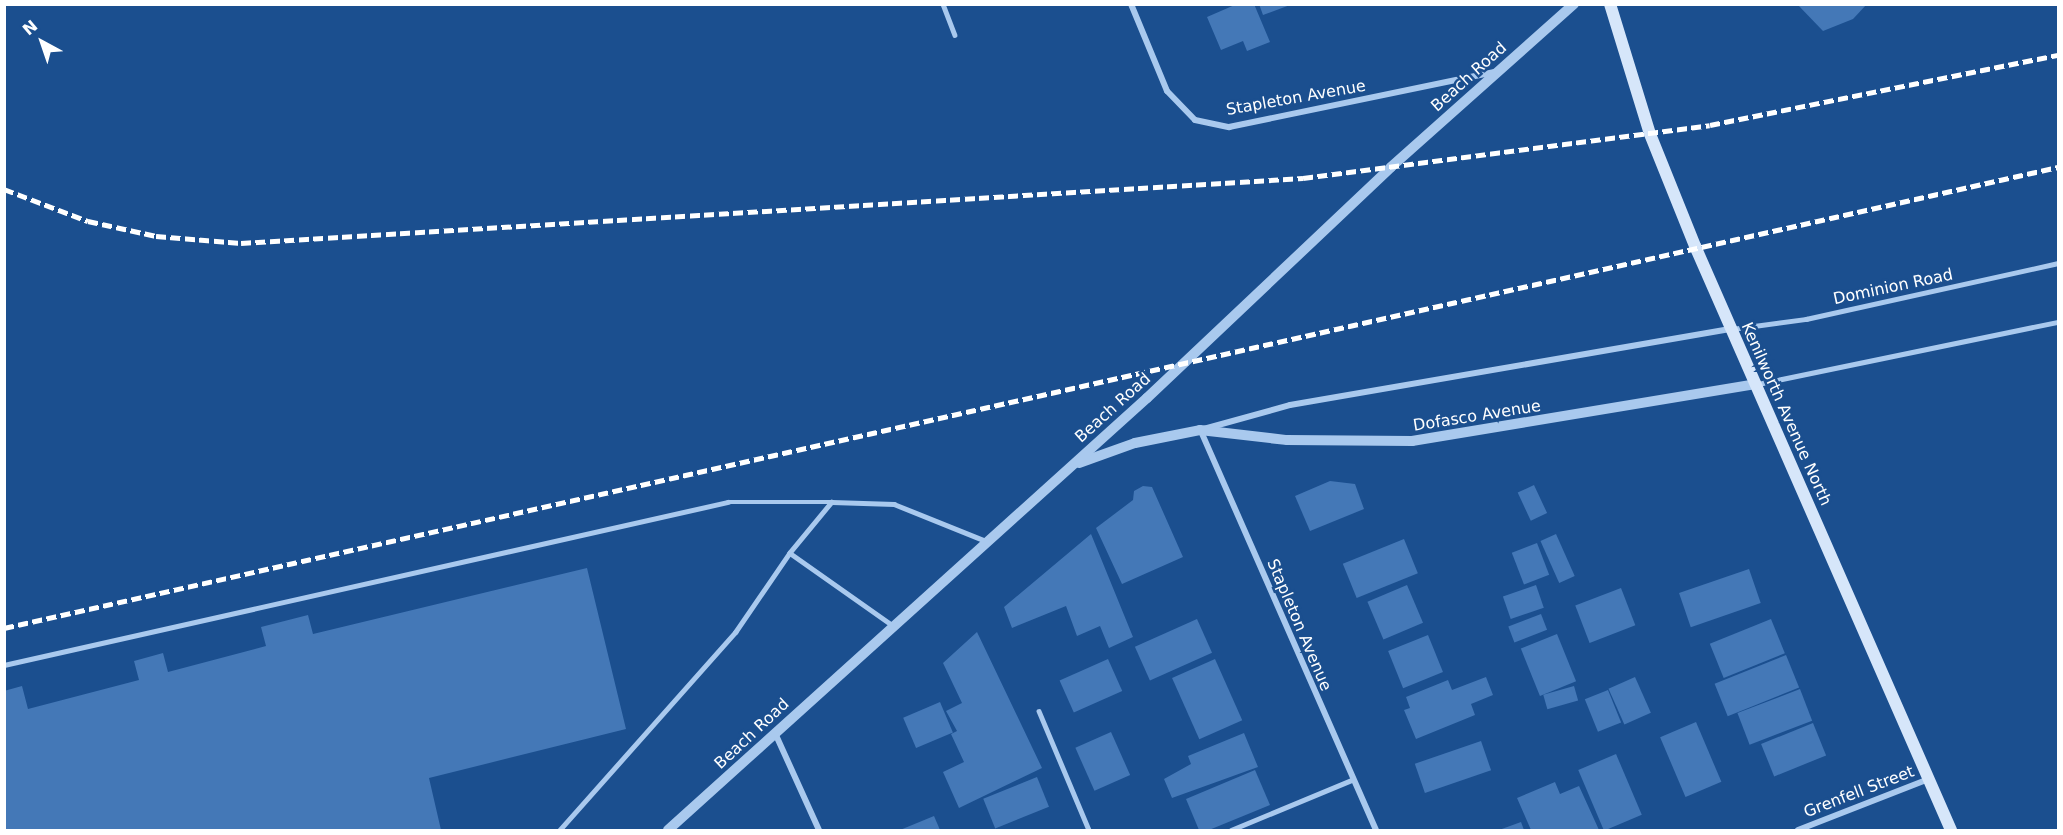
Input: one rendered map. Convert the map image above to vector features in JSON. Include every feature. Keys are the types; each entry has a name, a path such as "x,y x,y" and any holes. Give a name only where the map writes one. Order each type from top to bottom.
{"main road":[{"name":"Kenilworth Avenue North","path":"1610,4 1650,134 1731,329 1930,779 1950,831"}],"street":[{"name":"Stapleton Avenue","path":"1131,4 1167,91 1195,120 1229,127 1497,72"},
{"name":"Beach Road","path":"668,831 892,625 1072,465 1497,72 1574,4"},
{"name":"Dofasco Avenue","path":"1072,465 1136,443 1200,430 1290,405 1731,329"},
{"name":"Dofasco Avenue","path":"1200,430 1287,441 1412,441 1755,384"},
{"name":"Stapleton Avenue","path":"1200,430 1376,831"},
{"path":"775,733 819,831"},
{"name":"Grenfell Street","path":"1798,831 1930,779"}],"lane":[{"path":"943,4 955,35"},
{"name":"Dominion Road","path":"1731,329 1806,319 2058,263"},
{"path":"1755,384 2058,322"},
{"path":"4,665 728,502 894,504 986,542"},
{"path":"560,831 736,632 790,553 832,502"},
{"path":"790,553 892,625"},
{"path":"1039,711 1089,831"},
{"path":"1231,831 1352,780"}],"building":[{"path":"1237,4 1254,4 1270,42 1247,51 1243,41 1221,50 1207,17"},
{"path":"1259,4 1290,4 1290,5 1263,15"},
{"path":"1797,4 1867,4 1853,19 1823,31"},
{"path":"1330,481 1355,484 1364,509 1310,531 1295,496"},
{"path":"1534,485 1547,513 1531,521 1518,493"},
{"path":"1143,486 1152,487 1183,557 1122,584 1096,528 1133,500 1134,491"},
{"path":"1091,534 1133,637 1109,648 1100,626 1077,636 1066,606 1012,628 1004,607"},
{"path":"1556,534 1575,576 1559,583 1540,541"},
{"path":"1404,539 1418,573 1357,598 1343,564"},
{"path":"1537,543 1549,575 1524,584 1512,553"},
{"path":"587,568 626,729 429,778 441,830 4,830 4,691 22,686 28,709 139,680 134,661 163,653 168,672 266,646 261,627 308,615 313,634"},
{"path":"1749,569 1761,603 1691,627 1679,593"},
{"path":"1407,585 1423,623 1383,640 1367,602"},
{"path":"1536,585 1544,608 1511,619 1503,596"},
{"path":"1621,588 1635,625 1590,643 1575,606"},
{"path":"1541,614 1547,630 1514,642 1508,627"},
{"path":"1197,619 1212,653 1150,680 1135,647"},
{"path":"1771,619 1785,653 1724,678 1710,644"},
{"path":"977,632 1042,768 959,808 943,772 964,762 951,734 957,731 946,711 962,703 943,663"},
{"path":"1557,634 1576,681 1540,696 1521,649"},
{"path":"1428,635 1443,672 1403,688 1388,651"},
{"path":"1786,655 1799,687 1728,716 1715,684"},
{"path":"1108,659 1122,691 1074,713 1060,681"},
{"path":"1215,659 1242,720 1199,739 1172,678"},
{"path":"1486,677 1493,695 1471,704 1475,715 1416,739 1404,710 1410,708 1406,697 1448,680 1452,690"},
{"path":"1635,677 1651,713 1624,724 1609,689"},
{"path":"1574,686 1578,700 1547,709 1543,695"},
{"path":"1800,689 1812,721 1750,745 1737,713"},
{"path":"1608,690 1621,722 1598,732 1585,699"},
{"path":"940,702 953,732 916,748 903,718"},
{"path":"1696,722 1721,782 1685,797 1660,737"},
{"path":"1813,723 1826,755 1774,776 1761,744"},
{"path":"1111,732 1130,775 1094,791 1075,748"},
{"path":"1244,733 1258,767 1172,798 1164,779 1191,764 1188,756"},
{"path":"1481,741 1491,770 1425,793 1415,764"},
{"path":"1616,754 1642,815 1604,830 1578,770"},
{"path":"1255,770 1270,805 1209,830 1199,830 1186,799"},
{"path":"1037,777 1049,807 995,828 983,799"},
{"path":"1555,782 1560,794 1579,786 1599,830 1531,830 1517,798"},
{"path":"934,816 940,830 900,830"},
{"path":"1521,822 1524,830 1499,830"}],"railway":[{"path":"4,189 88,221 156,236 241,243 1303,178 1710,125 2058,55"},
{"path":"4,628 2058,167"}]}
